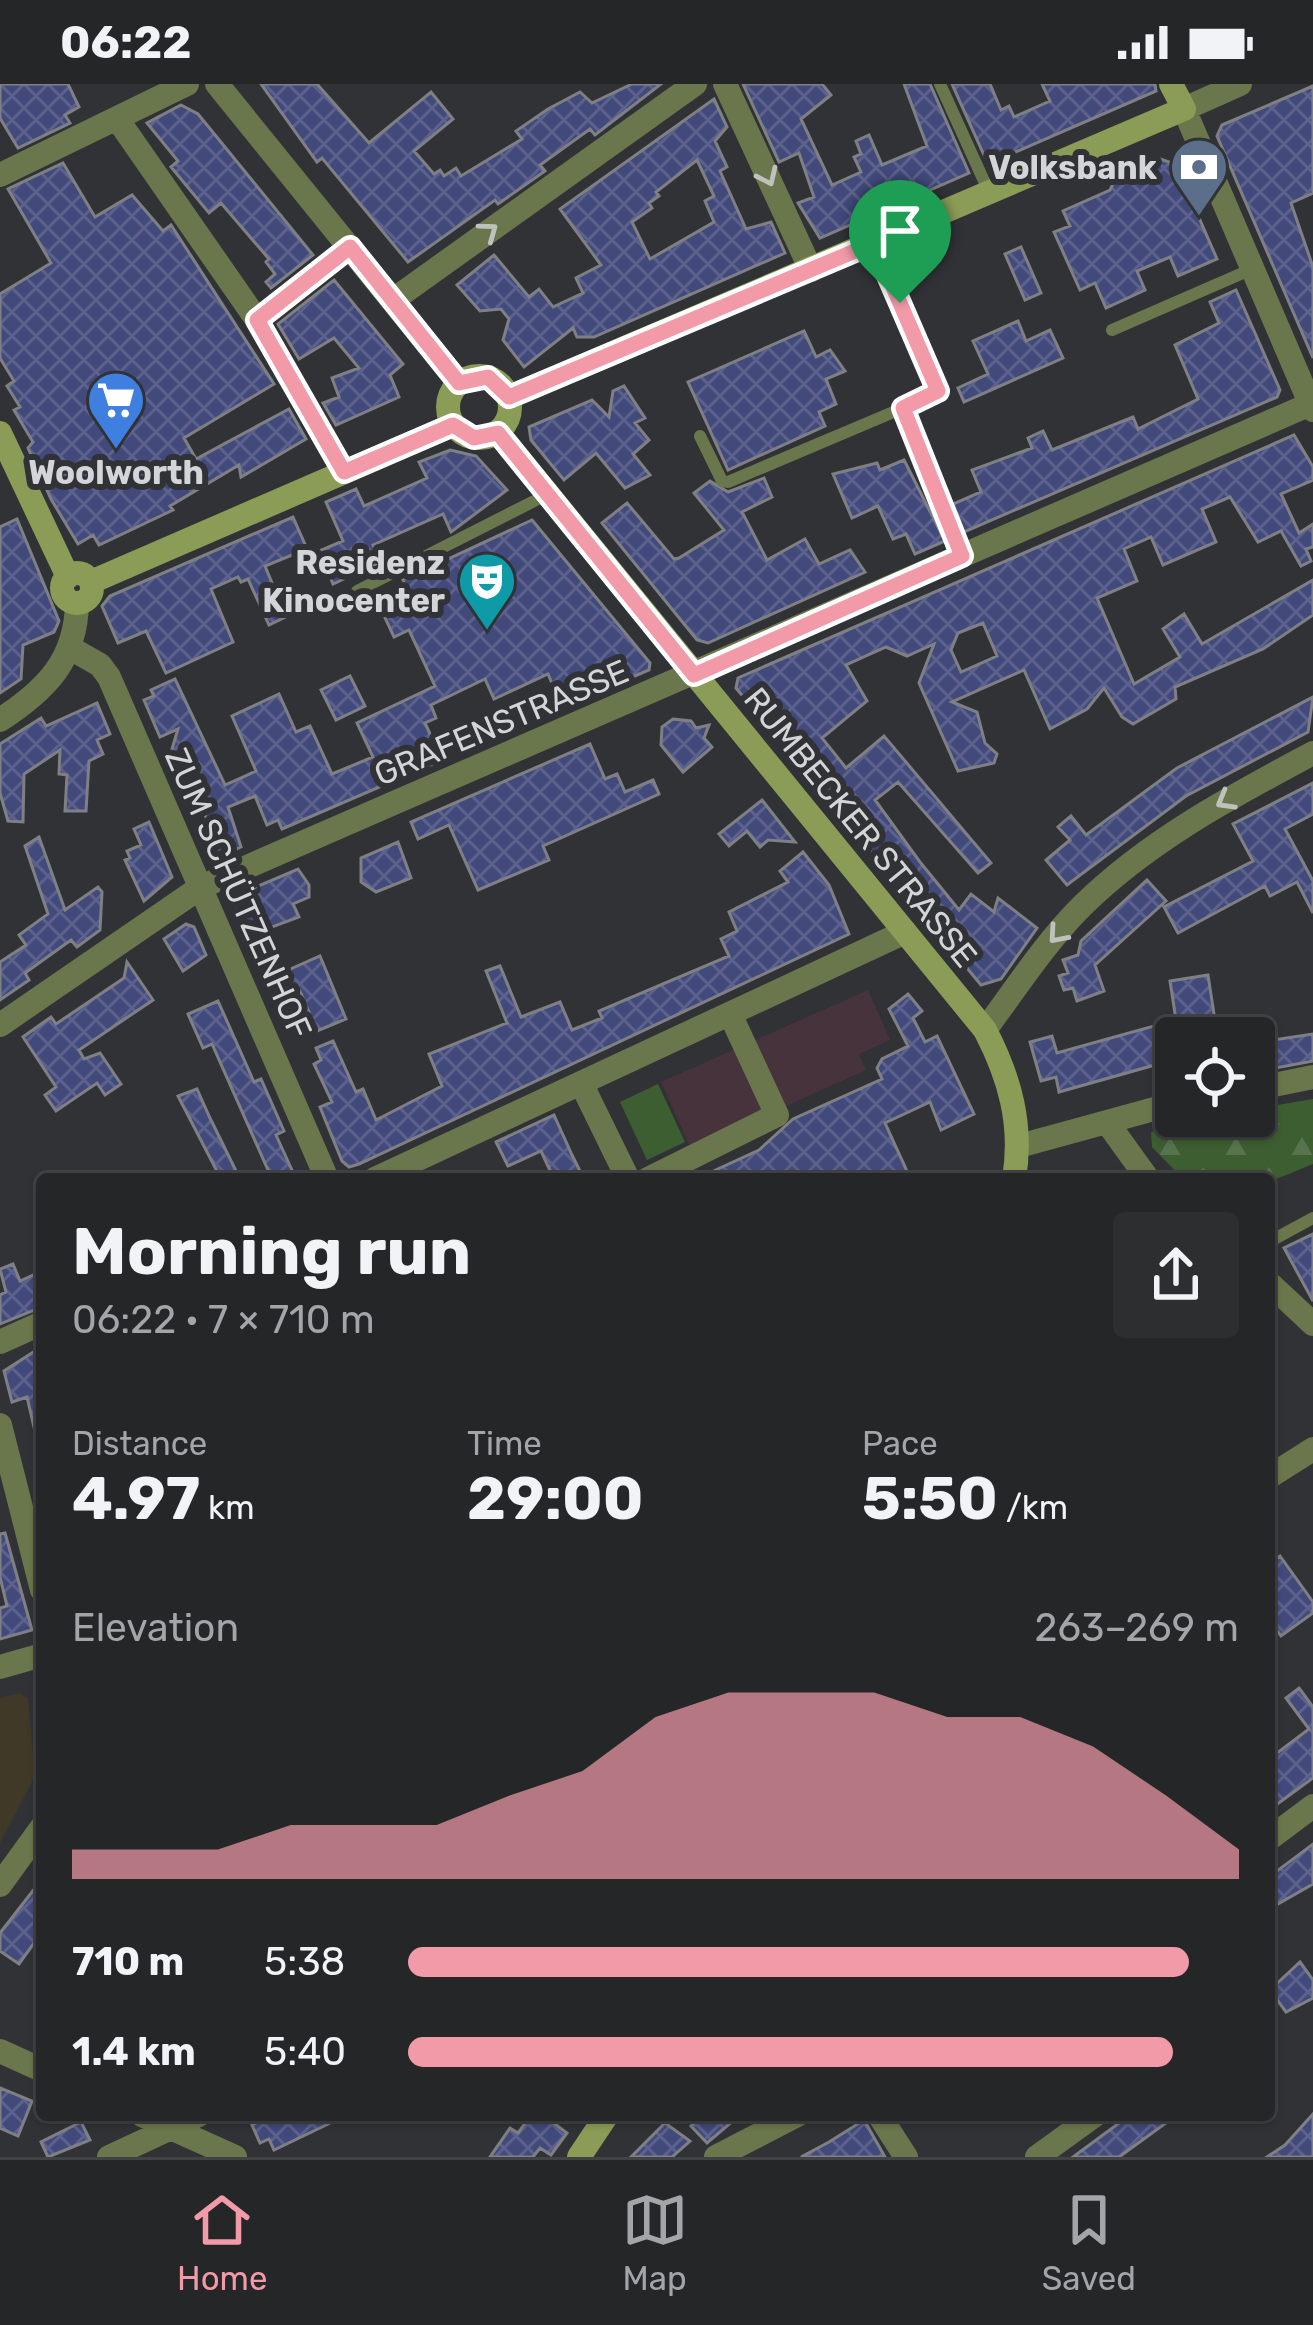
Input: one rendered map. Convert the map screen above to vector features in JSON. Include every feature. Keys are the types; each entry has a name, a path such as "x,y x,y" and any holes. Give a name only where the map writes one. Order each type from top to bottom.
{"street":[{"path":"0,175 187,84"},
{"path":"217,84 459,383"},
{"path":"394,299 694,84"},
{"path":"725,84 811,270"},
{"path":"1171,84 1312,406"},
{"path":"509,397 1240,84"},
{"path":"118,120 257,320 344,472"},
{"path":"257,320 350,247"},
{"path":"488,377 509,397 508,417 498,433 474,438 453,425 448,398 459,383 488,377"},
{"name":"GRAFENSTRASSE","path":"0,1024 201,887 1312,406"},
{"path":"78,587 453,425"},
{"name":"RUMBECKER STRASSE","path":"498,433 985,1030 1012,1096 1019,1146 1015,1173"},
{"path":"0,720 55,675 72,649 78,587 2,446"},
{"name":"ZUM SCHÜTZENHOF","path":"72,649 100,665 109,677 324,1173"},
{"path":"985,1030 1082,907 1142,855 1218,803 1313,753"},
{"path":"388,1173 905,932"},
{"path":"660,1173 777,1115 731,1016"},
{"path":"1275,1085 1313,1077"},
{"path":"582,1084 625,1173"},
{"path":"1019,1146 1155,1110"},
{"path":"1109,1125 1144,1173"},
{"path":"1275,1289 1313,1324"},
{"path":"0,1342 36,1326"},
{"path":"0,1425 36,1566"},
{"path":"1275,1473 1313,1449"},
{"path":"0,1667 36,1657"},
{"path":"1275,1834 1313,1806"},
{"path":"0,1885 36,1843"},
{"path":"0,2051 36,2066"},
{"path":"155,2121 235,2157"},
{"path":"109,2157 186,2121"},
{"path":"579,2157 604,2121"},
{"path":"716,2157 785,2121"},
{"path":"883,2121 906,2157"},
{"path":"1037,2157 1087,2121"}],"lane":[{"path":"940,84 990,193"},
{"path":"700,436 728,482 938,391 874,243"},
{"path":"1112,330 1253,268"},
{"path":"903,408 962,556"},
{"path":"357,591 548,494"},
{"path":"1275,1239 1313,1218"}],"shaded area":[{"path":"868,990 890,1040 859,1054 866,1070 753,1121 697,1162 661,1082"},
{"path":"19,1693 28,1698 35,1776 0,1843 0,1698"}],"green space":[{"path":"658,1084 685,1142 647,1160 620,1102"},
{"path":"1313,1099 1313,1164 1275,1180 1275,1173 1177,1173 1152,1147 1151,1132 1155,1131 1155,1137 1275,1137 1275,1105"}],"building":[{"path":"0,84 68,84 79,107 65,115 70,123 18,148 0,118"},
{"path":"261,84 317,84 369,143 431,92 453,119 414,151 434,174 440,170 444,176 456,168 461,176 522,139 516,131 580,92 592,103 632,84 661,84 595,135 590,129 540,165 545,171 408,262 322,158 317,162"},
{"path":"743,84 822,84 831,95 801,119 832,185 861,172 854,157 861,154 856,141 869,135 882,165 927,146 904,84 930,84 969,173 820,238 798,203 814,197 799,153 779,162"},
{"path":"952,84 990,84 1001,110 1009,106 1014,117 1050,101 1042,84 1155,84 1156,91 988,164"},
{"path":"1313,86 1313,193 1291,203 1313,267 1313,358 1217,136 1222,125"},
{"path":"714,99 727,127 715,141 727,167 720,171 746,229 771,222 785,253 594,337 577,337 573,328 524,367 503,340 509,319 501,309 480,311 457,285 494,255 529,297 539,289 553,307 583,293 576,278 601,265 560,209","holes":["697,160 714,196 705,201 714,222 650,259 632,222 652,208 649,203 659,196 656,192"]},
{"path":"181,105 198,114 313,255 271,288 266,282 275,274 266,262 269,259 221,203 209,213 171,167 178,161 147,123"},
{"path":"1160,159 1169,162 1178,183 1183,181 1217,259 1178,276 1170,257 1137,271 1145,290 1106,308 1095,283 1080,290 1054,232 1070,226 1063,211 1110,190 1117,176"},
{"path":"63,163 95,217 132,195 163,231 171,225 274,384 184,438 196,459 289,409 306,439 241,477 239,465 170,506 173,510 99,545 93,535 78,544 51,499 28,448 33,442 14,410 20,407 7,386 14,381 0,358 0,294 51,263 8,189"},
{"path":"1021,247 1041,293 1025,300 1005,254"},
{"path":"334,280 403,364 390,375 399,397 336,425 323,403 339,397 332,378 359,368 334,338 299,359 278,324"},
{"path":"1236,290 1280,390 1277,397 964,532 953,504 981,492 972,470 1032,448 1028,438 1043,431 1052,450 1133,417 1138,429 1198,399 1175,345 1219,323 1210,302"},
{"path":"1018,321 1026,341 1050,330 1063,358 964,402 958,388 988,374 973,341"},
{"path":"804,331 816,357 830,350 845,371 826,379 836,404 819,412 825,426 728,470 688,382"},
{"path":"624,386 645,418 635,423 649,440 633,454 650,475 625,488 596,453 564,480 531,440 529,427 592,400 609,417 613,391"},
{"path":"1294,435 1313,467 1313,480 1281,494 1299,533 1313,524 1313,547 1306,549 1311,561 1301,566 1281,531 1258,542 1230,497 1202,509 1216,542 1163,565 1151,537 1124,549 1137,581 1097,598 1134,684 1180,657 1163,629 1184,614 1202,644 1313,580 1313,615 1263,649 1175,687 1176,699 1133,724 1122,717 1104,688 1087,709 1050,729 1024,670 952,702 977,712 985,743 997,754 994,763 958,771 919,683 934,644 907,656 886,647 846,665 867,701 822,738 846,768 884,736 991,863 978,873 898,782 875,800 920,862 959,910 971,894 994,912 998,898 1037,928 1001,979 981,985 736,688 738,678","holes":["983,623 997,656 961,672 951,650 958,633"]},
{"path":"450,450 476,456 507,490 451,532 443,514 373,545 380,562 333,584 319,551 343,541 326,502 356,489 364,506 427,478 419,462"},
{"path":"904,460 945,541 915,554 906,534 893,539 878,506 852,518 833,474 877,463 880,470"},
{"path":"764,478 772,497 742,512 767,560 805,539 819,564 850,550 865,572 708,643 697,640 602,523 627,503 674,559 679,558 724,530 694,493 710,481 728,492"},
{"path":"293,517 307,549 265,566 280,602 304,591 310,605 269,625 248,579 241,582 238,577 211,589 233,642 166,673 146,631 118,643 102,606 110,596"},
{"path":"17,519 59,621 54,632 23,645 21,679 0,693 0,527"},
{"path":"532,520 650,663 649,670 619,683 614,677 595,693 562,707 548,674 494,699 485,679 431,705 436,718 425,723 442,760 282,829 278,820 267,825 255,796 228,807 241,847 211,860 199,829 209,824 196,795 186,799 169,759 178,729 160,737 144,700 154,696 151,690 175,679 225,785 256,771 232,716 279,694 296,732 310,726 332,774 373,757 357,723 435,686 409,630 394,637 380,607 383,598 406,587 403,580"},
{"path":"350,676 365,706 336,720 321,690"},
{"path":"1313,697 1308,732 1186,796 1067,885 1046,860 1070,840 1058,827 1071,816 1086,835 1177,768"},
{"path":"97,703 110,734 97,740 103,754 89,761 86,811 65,811 67,775 59,774 60,750 24,774 23,822 8,821 0,793 0,744 41,718 46,726"},
{"path":"673,719 691,721 696,728 709,725 704,738 712,747 683,772 661,745 662,727"},
{"path":"590,744 605,779 617,774 625,792 653,780 659,794 543,846 549,860 478,890 449,825 418,839 411,822"},
{"path":"1313,783 1313,814 1285,829 1313,881 1313,913 1297,882 1270,896 1265,886 1178,933 1164,907 1253,861 1233,824"},
{"path":"762,800 795,842 768,840 760,847 747,831 729,846 719,834"},
{"path":"149,822 172,877 144,901 125,860 130,858 127,851 141,845 134,829"},
{"path":"39,837 65,910 98,887 102,892 100,930 77,947 71,940 25,973 29,980 0,1000 0,962 26,945 19,935 48,914 25,846"},
{"path":"398,842 411,878 376,892 361,882 361,858"},
{"path":"803,852 829,885 849,934 359,1164 349,1167 342,1161 320,1107 332,1102 314,1064 321,1060 316,1048 333,1041 356,1092 363,1089 376,1120 442,1086 429,1054 507,1023 486,971 500,966 521,1017 560,1002 572,1030 602,1018 599,1011 729,956 721,939 737,931 729,912 788,882 780,871"},
{"path":"298,869 309,885 309,897 293,904 299,917 245,937 233,897"},
{"path":"1147,880 1166,901 1095,965 1104,991 1077,1001 1073,988 1064,990 1059,976 1068,973 1063,960 1078,955 1081,941"},
{"path":"186,924 194,927 206,955 183,971 164,939"},
{"path":"320,956 346,1019 317,1031 300,991 287,997 277,975"},
{"path":"127,962 153,1000 79,1050 84,1059 100,1053 121,1084 105,1095 97,1083 56,1111 45,1095 56,1087 23,1037 51,1017 56,1024 124,978"},
{"path":"1208,975 1214,1017 1176,1017 1170,981"},
{"path":"908,994 922,1011 913,1018 925,1042 937,1036 974,1114 941,1130 930,1102 885,1123 907,1171 903,1173 709,1173 759,1150 793,1119 882,1079 877,1068 882,1059 908,1046 889,1009"},
{"path":"218,1001 254,1082 261,1079 284,1131 276,1135 293,1173 269,1173 212,1044 203,1048 188,1014"},
{"path":"1155,1026 1155,1065 1059,1092 1056,1077 1041,1081 1030,1042 1052,1036 1057,1053"},
{"path":"1313,1034 1313,1061 1275,1068 1275,1040"},
{"path":"197,1089 237,1173 218,1173 178,1096"},
{"path":"554,1115 581,1173 551,1173 541,1151 508,1166 496,1142"},
{"path":"1313,1234 1313,1301 1284,1248"},
{"path":"13,1264 20,1281 36,1274 36,1309 0,1324 0,1295 6,1292 0,1269"},
{"path":"35,1351 36,1436 27,1397 12,1402 4,1371"},
{"path":"5,1533 32,1630 0,1639 0,1608 7,1606 0,1577 0,1534"},
{"path":"1280,1556 1313,1602 1313,1613 1281,1636 1275,1628 1275,1560"},
{"path":"1299,1688 1313,1707 1313,1778 1275,1806 1275,1754 1309,1729 1286,1698"},
{"path":"1313,1844 1313,1884 1275,1906 1275,1872"},
{"path":"36,1887 36,1940 19,1964 0,1951 0,1933"},
{"path":"1300,1962 1313,1980 1313,1998 1286,2012 1275,1997 1275,1985"},
{"path":"0,2088 32,2101 18,2136 0,2128"},
{"path":"1313,2114 1313,2157 1267,2157 1285,2145"},
{"path":"260,2121 334,2121 274,2150 269,2139 260,2143 252,2125"},
{"path":"526,2121 551,2121 567,2133 551,2155 540,2148 533,2157 490,2157 510,2128 518,2133"},
{"path":"696,2121 733,2121 707,2143 691,2126"},
{"path":"865,2121 885,2157 801,2157"},
{"path":"1122,2121 1169,2121 1119,2157 1073,2157"},
{"path":"81,2122 90,2140 48,2157 41,2142"},
{"path":"665,2123 690,2141 672,2157 631,2157"}],"place":[{"name":"Volksbank","path":"1199,218"},
{"name":"Woolworth","path":"116,451"},
{"name":"Residenz Kinocenter","path":"487,632"}],"route":[{"path":"874,243 900,303 938,391 903,408 962,556 694,675 498,433 474,438 453,425 344,472 257,320 350,247 459,383 488,377 509,397 874,243"}]}
